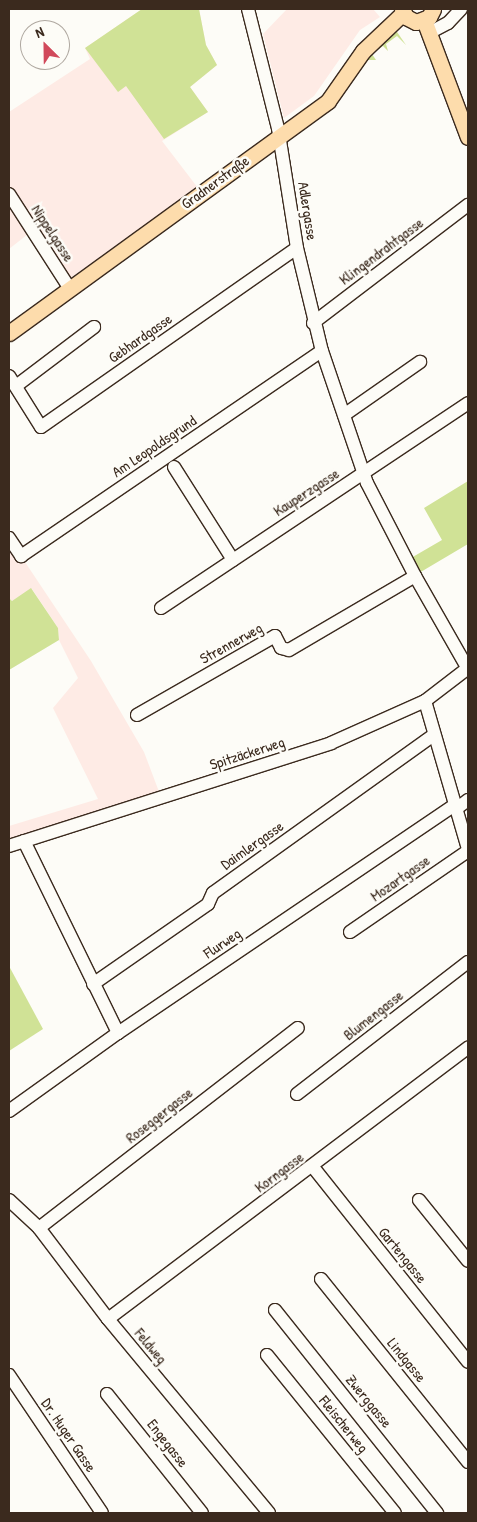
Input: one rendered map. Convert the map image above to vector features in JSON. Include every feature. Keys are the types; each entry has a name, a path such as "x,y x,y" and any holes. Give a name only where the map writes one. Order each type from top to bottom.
{"main road":[{"name":"Gradnerstraße","path":"9,333 328,101 362,51 402,11"},
{"path":"402,11 412,21 429,21 468,137"}],"street":[{"name":"Adlergasse","path":"248,9 280,136 297,248 313,323 322,351 364,473 415,576 468,669"},
{"path":"429,21 448,23 461,9"},
{"name":"Nippelgasse","path":"9,194 70,289"},
{"name":"Klingendrahtgasse","path":"313,323 468,205"},
{"name":"Gebhardgasse","path":"94,327 12,381 41,427 297,248"},
{"name":"Am Leopoldsgrund","path":"9,538 21,556 322,351"},
{"path":"344,415 420,362"},
{"name":"Kauperzgasse","path":"161,608 468,404"},
{"path":"174,467 233,560"},
{"name":"Strennerweg","path":"137,715 275,636 281,648 289,650 415,576"},
{"name":"Spitzäckerweg","path":"9,846 331,743 425,701 468,669"},
{"path":"425,701 455,807 468,844"},
{"name":"Daimlergasse","path":"93,984 208,904 213,893 434,735"},
{"name":"Flurweg","path":"9,1111 118,1033 468,800"},
{"path":"24,842 118,1033"},
{"name":"Mozartgasse","path":"350,932 468,844"},
{"name":"Blumengasse","path":"297,1094 468,962"},
{"name":"Roseggergasse","path":"39,1228 298,1028"},
{"name":"Korngasse","path":"108,1319 313,1167 468,1048"},
{"name":"Gartengasse","path":"313,1167 468,1362"},
{"name":"Feldweg","path":"9,1200 39,1228 108,1319 269,1513"},
{"path":"419,1200 468,1261"},
{"name":"Lindgasse","path":"321,1279 468,1462"},
{"name":"Zwerggasse","path":"275,1310 437,1513"},
{"name":"Fleischerweg","path":"268,1354 394,1513"},
{"name":"Dr. Huger Gasse","path":"9,1375 102,1513"},
{"name":"Engegasse","path":"107,1394 202,1513"}],"shaded area":[{"path":"142,9 199,9 206,45 217,65 190,87 208,112 162,141 198,188 65,282 32,231 9,249 9,112 90,59 85,48"},
{"path":"287,9 373,9 380,17 360,30 314,96 284,118 263,34"},
{"path":"9,538 91,661 144,752 161,797 9,846 9,826 98,799 53,708 78,678 59,640 58,628 32,589 12,601 9,598"}],"green space":[{"path":"142,9 199,9 206,45 217,65 190,87 208,112 164,139 126,86 118,92 85,48"},
{"path":"395,29 406,45 397,36 386,44 388,51 383,46 372,54 376,60 368,60 368,56"},
{"path":"468,481 468,544 419,573 411,558 442,540 424,508"},
{"path":"31,588 58,628 59,640 9,670 9,598 12,601"},
{"path":"9,966 43,1029 9,1051"}]}
